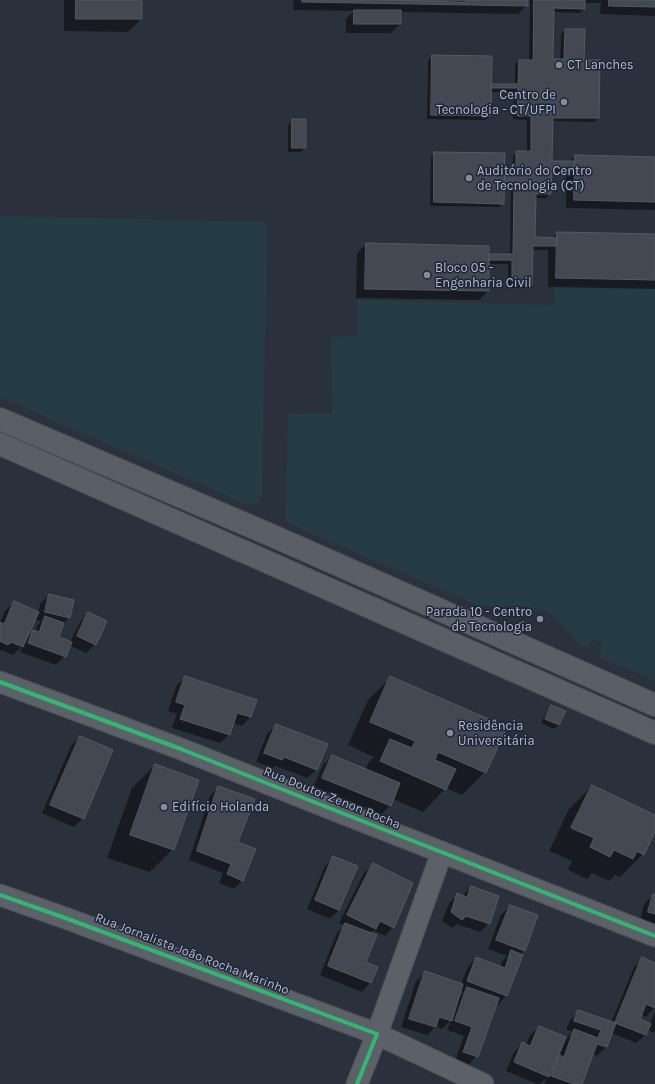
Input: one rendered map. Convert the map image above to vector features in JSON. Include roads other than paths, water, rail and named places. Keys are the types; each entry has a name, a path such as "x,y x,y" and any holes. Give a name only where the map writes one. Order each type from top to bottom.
{"main road":[{"path":"0,419 273,536 655,705"},
{"path":"0,444 655,733"}],"street":[{"name":"Rua Doutor Zenon Rocha","path":"0,682 181,749 655,936"},
{"path":"357,1084 377,1034 442,852"},
{"name":"Rua Jornalista João Rocha Marinho","path":"0,895 75,921 377,1034 483,1084"}],"place":[{"name":"CT Lanches","path":"559,65"},
{"name":"Centro de Tecnologia - CT/UFPI","path":"564,102"},
{"name":"Auditório do Centro de Tecnologia (CT)","path":"469,178"},
{"name":"Bloco 05 - Engenharia Civil","path":"427,275"},
{"name":"Parada 10 - Centro de Tecnologia","path":"540,619"},
{"name":"Residência Universitária","path":"450,733"},
{"name":"Edifício Holanda","path":"164,807"}]}
